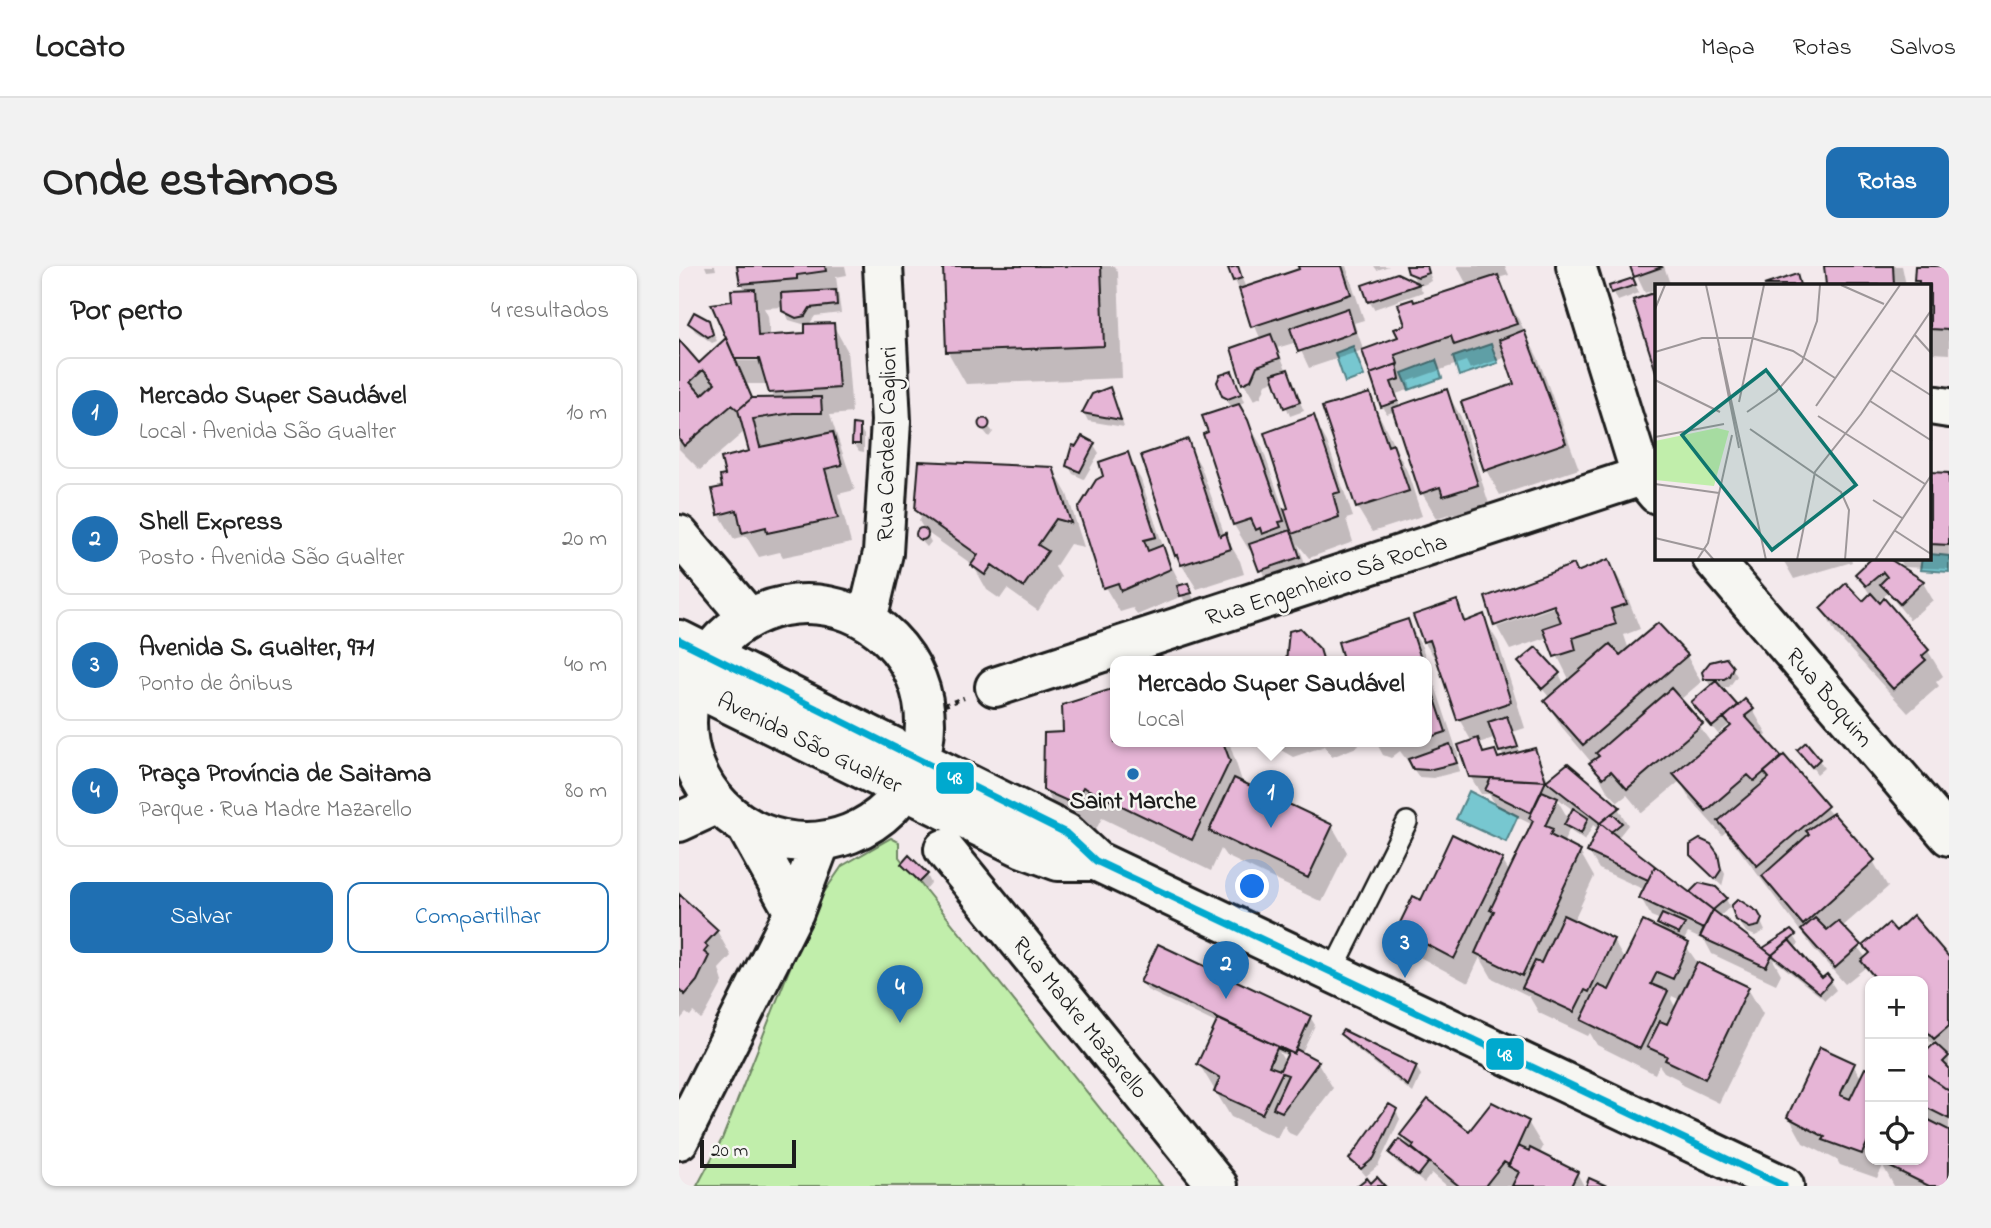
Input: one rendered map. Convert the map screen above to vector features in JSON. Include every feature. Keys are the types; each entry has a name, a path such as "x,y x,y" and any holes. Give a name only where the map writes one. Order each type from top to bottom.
{"street":[{"name":"Rua Cardeal Cagliori","path":"867,620 883,553 891,421 883,266"},
{"path":"1576,266 1651,480"},
{"path":"1931,405 1949,408"},
{"name":"Rua Engenheiro Sá Rocha","path":"995,687 1651,480"},
{"path":"679,535 749,618"},
{"name":"Rua Boquim","path":"1714,560 1949,836"},
{"path":"679,822 732,815 782,839 821,841 862,827 881,815 912,774 925,737 921,690 901,649 867,620 848,611 808,603 787,605 749,618 690,665 689,748 696,769 732,815 794,912"},
{"name":"Avenida São Gualter","path":"690,665 912,774 1066,833 1096,861 1784,1186"},
{"path":"679,1140 794,912 821,841"},
{"name":"Rua Madre Mazarello","path":"944,849 1218,1186"}],"lane":[{"path":"1332,972 1407,822"}],"green space":[{"path":"891,838 899,842 899,857 1162,1186 697,1186 722,1139 814,907 842,866"}],"water":[{"path":"1491,344 1498,363 1459,376 1453,357"},
{"path":"1353,346 1364,376 1345,383 1335,353"},
{"path":"1436,360 1442,378 1409,390 1402,373"},
{"path":"1931,554 1949,556 1949,572 1920,570 1922,560 1931,560"},
{"path":"1469,791 1518,816 1506,842 1456,819"}],"building":[{"path":"737,266 825,266 826,271 797,275 797,279 740,284"},
{"path":"943,266 1101,266 1104,346 946,352"},
{"path":"1238,266 1242,278 1233,281 1228,268"},
{"path":"1298,266 1342,266 1351,294 1251,327 1239,289 1299,269"},
{"path":"1406,266 1427,266 1429,273 1418,277 1408,273"},
{"path":"1630,266 1661,266 1662,267 1634,277"},
{"path":"1824,266 1893,266 1894,284 1826,284"},
{"path":"1915,266 1949,266 1949,330 1931,329 1931,284 1914,281"},
{"path":"1397,273 1420,284 1368,302 1362,285"},
{"path":"1797,274 1800,284 1767,284"},
{"path":"1498,275 1517,324 1454,345 1451,336 1395,355 1398,364 1370,374 1362,350 1398,337 1394,329 1405,325 1398,304 1413,299 1414,302"},
{"path":"1633,278 1636,285 1611,293 1609,286"},
{"path":"755,289 758,336 805,333 805,324 834,323 839,388 769,393 759,359 735,359 711,304 732,301 731,290"},
{"path":"836,290 837,305 810,308 805,316 796,318 782,311 781,293"},
{"path":"1655,293 1655,369 1633,300"},
{"path":"1348,308 1355,332 1298,352 1290,328"},
{"path":"694,312 709,320 713,334 708,337 688,323"},
{"path":"1524,330 1566,443 1484,471 1461,402 1514,384 1499,340"},
{"path":"1271,334 1280,358 1257,366 1251,380 1242,384 1231,348"},
{"path":"726,338 752,398 738,410 732,405 684,446 679,439 679,340 699,363","holes":["703,370 715,383 702,395 690,382"]},
{"path":"1397,364 1400,379 1391,382 1398,401 1381,407 1370,374"},
{"path":"1288,369 1300,402 1284,408 1272,374"},
{"path":"1232,371 1241,394 1228,399 1222,396 1217,382 1220,375"},
{"path":"1110,387 1121,420 1082,413 1092,394"},
{"path":"1447,389 1478,485 1443,496 1440,487 1420,494 1392,408"},
{"path":"1370,393 1388,446 1393,444 1409,491 1356,508 1322,407"},
{"path":"821,397 822,413 793,413 753,419 760,447 833,432 842,465 825,469 838,518 767,533 766,527 742,533 737,510 718,515 712,489 722,487 720,476 725,475 721,458 749,451 738,410 752,398"},
{"path":"1239,404 1248,420 1284,521 1279,522 1281,527 1262,534 1260,528 1256,530 1251,519 1233,525 1203,434 1208,432 1202,416"},
{"path":"1314,415 1340,492 1333,494 1339,517 1292,534 1284,509 1288,508 1264,433"},
{"path":"984,418 990,424 984,430 978,424"},
{"path":"853,424 860,425 860,444 852,444"},
{"path":"1082,436 1095,443 1080,472 1066,466 1072,445 1076,446"},
{"path":"1188,439 1220,536 1226,533 1231,549 1181,565 1177,555 1175,556 1141,455"},
{"path":"1128,452 1156,537 1144,540 1148,551 1163,545 1171,569 1121,591 1118,583 1103,588 1078,509 1096,480 1103,476 1099,462"},
{"path":"919,461 1053,467 1071,523 1056,519 1038,545 1048,551 1023,587 992,565 985,575 971,565 978,555 915,510"},
{"path":"1931,472 1949,473 1949,545 1931,544"},
{"path":"922,528 928,534 922,540 916,534"},
{"path":"1291,530 1300,557 1259,571 1249,544"},
{"path":"1609,559 1627,604 1611,609 1616,624 1573,638 1576,650 1554,657 1543,628 1561,622 1554,605 1494,626 1485,597 1574,564 1577,572"},
{"path":"1870,560 1891,560 1924,581 1900,604 1880,584 1887,577 1883,572 1866,586 1855,574"},
{"path":"1188,583 1192,593 1180,596 1177,586"},
{"path":"1846,583 1863,601 1871,593 1880,603 1884,598 1929,650 1922,656 1926,660 1893,689 1820,608"},
{"path":"1457,600 1464,622 1484,614 1511,702 1457,720 1430,640 1423,642 1413,615"},
{"path":"1408,619 1420,656 1342,656 1338,642"},
{"path":"1658,623 1688,655 1583,745 1544,701 1610,644 1620,655"},
{"path":"1300,628 1320,649 1322,656 1287,656 1289,631"},
{"path":"1536,647 1560,673 1542,689 1518,662"},
{"path":"1726,658 1733,667 1729,676 1724,679 1704,679 1702,672 1710,662"},
{"path":"1716,681 1738,706 1712,727 1691,702"},
{"path":"1671,688 1703,724 1627,789 1611,771 1603,778 1589,763 1599,756 1596,753"},
{"name":"Saint Marche","path":"1110,690 1110,747 1225,747 1230,761 1192,840 1083,787 1074,804 1043,790 1044,733 1063,732 1062,705"},
{"path":"1432,690 1446,732 1432,736"},
{"path":"1745,699 1754,709 1745,716 1782,757 1754,781 1748,775 1706,811 1673,774 1731,726 1724,718"},
{"path":"1507,716 1518,747 1499,752 1488,722"},
{"path":"1478,738 1483,753 1495,750 1498,758 1535,748 1546,781 1469,777 1458,745"},
{"path":"1806,742 1820,759 1812,767 1797,750"},
{"path":"1450,744 1457,763 1428,770 1413,769 1408,759"},
{"path":"1784,755 1828,806 1757,866 1718,821 1769,778 1764,772"},
{"path":"1568,763 1620,807 1600,823 1546,781"},
{"path":"1234,778 1333,825 1308,878 1209,831"},
{"path":"1491,778 1546,781 1531,813 1485,790"},
{"path":"1542,791 1558,798 1545,826 1553,829 1550,835 1581,851 1522,976 1475,953 1494,911 1490,910 1533,821 1529,818"},
{"path":"1573,808 1588,818 1581,834 1564,825"},
{"path":"1612,813 1622,823 1611,832 1600,823"},
{"path":"1833,813 1875,860 1803,925 1762,876 1809,834 1806,831"},
{"path":"1600,823 1655,866 1648,880 1587,852"},
{"path":"1452,834 1503,859 1454,959 1397,929 1413,896 1421,900"},
{"path":"1700,839 1711,844 1718,854 1721,870 1715,879 1690,855 1690,845"},
{"path":"909,855 928,874 920,882 901,864"},
{"path":"1655,866 1713,910 1703,929 1639,898"},
{"path":"1699,883 1716,887 1727,898 1713,910 1690,892"},
{"path":"679,894 718,930 705,944 708,947 704,952 709,956 697,981 685,995 679,989"},
{"path":"1738,899 1758,912 1762,919 1759,926 1750,928 1736,920 1731,906"},
{"path":"1713,910 1772,955 1766,967 1700,937"},
{"path":"1662,914 1685,924 1679,934 1657,924"},
{"path":"1563,915 1614,939 1589,992 1585,990 1574,1012 1522,988 1535,961 1541,963"},
{"path":"1913,915 1949,957 1949,1026 1934,1039 1928,1032 1928,976 1874,976 1861,961 1870,953 1863,945 1889,923 1896,931"},
{"path":"1815,918 1827,930 1838,921 1861,945 1835,968 1801,930"},
{"path":"1643,921 1689,943 1673,979 1657,972 1651,984 1668,991 1640,1049 1581,1020 1598,985 1609,990"},
{"path":"1791,930 1796,935 1772,955 1763,948"},
{"path":"1789,940 1822,978 1827,974 1832,980 1820,993 1772,955"},
{"path":"1158,944 1311,1016 1294,1054 1140,982"},
{"path":"1697,962 1749,987 1705,1079 1665,1060 1667,1056 1647,1047 1660,1021 1667,1024"},
{"path":"1218,1019 1294,1054 1296,1049 1319,1061 1282,1112 1273,1108 1288,1075 1282,1073 1262,1114 1214,1092 1220,1078 1197,1064","holes":["1277,1048 1288,1053 1280,1070 1269,1066"]},
{"path":"1343,1030 1417,1066 1408,1086 1340,1034"},
{"path":"1935,1043 1949,1056 1943,1062 1949,1068 1949,1091 1928,1076 1928,1049"},
{"path":"1820,1047 1855,1063 1840,1095 1850,1099 1865,1068 1865,1148 1862,1154 1823,1140 1825,1137 1787,1117"},
{"path":"1928,1076 1949,1091 1949,1119 1928,1108"},
{"path":"1428,1099 1469,1131 1492,1102 1529,1121 1509,1165 1504,1162 1485,1186 1459,1186 1412,1148 1414,1145 1400,1135"},
{"path":"1389,1104 1397,1109 1374,1158 1361,1169 1349,1159"},
{"path":"1928,1120 1949,1130 1949,1186 1929,1186 1886,1165 1928,1165"},
{"path":"1399,1139 1429,1162 1418,1176 1389,1153"},
{"path":"1518,1146 1529,1151 1530,1148 1578,1172 1571,1186 1512,1186 1519,1172 1508,1166"},
{"path":"1377,1177 1385,1186 1357,1186 1367,1178 1371,1183"},
{"path":"1589,1178 1607,1186 1586,1186"}],"transit line":[{"name":"48","path":"679,640 1066,833 1096,861 1784,1186"}],"place":[{"name":"Saint Marche","path":"1133,774"},
{"name":"Mercado Super Saudável","path":"1271,828"},
{"name":"Avenida S. Gualter, 971","path":"1405,978"},
{"name":"Shell Express","path":"1226,999"},
{"name":"Praça Província de Saitama","path":"900,1023"}]}
